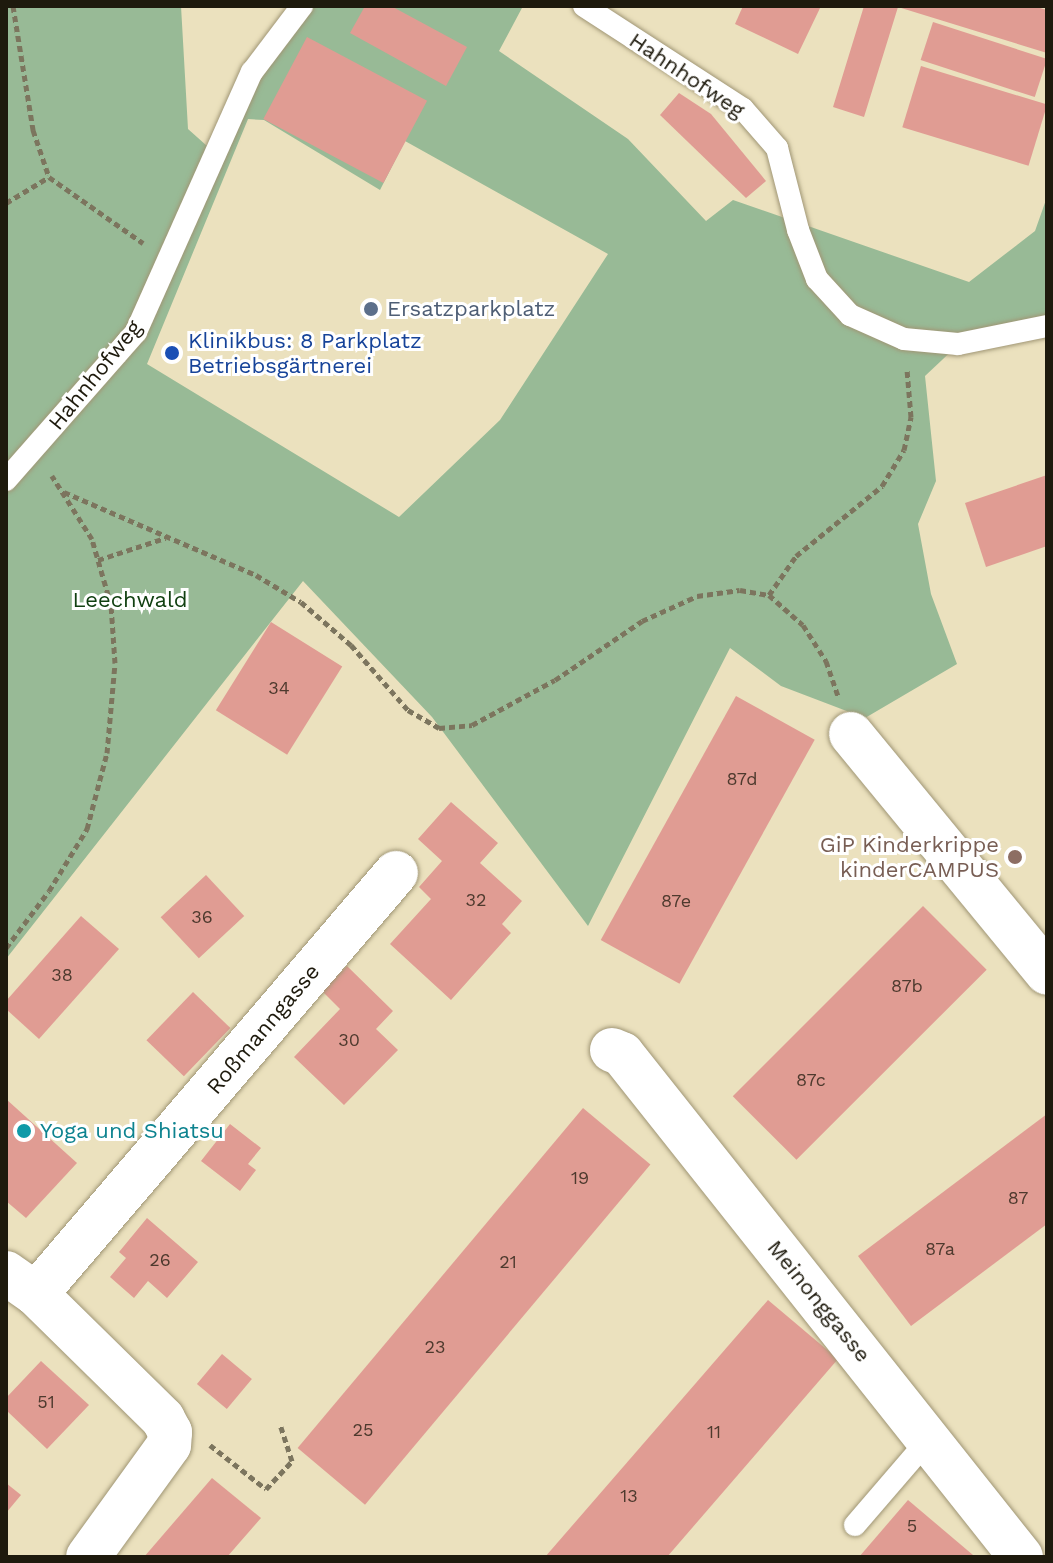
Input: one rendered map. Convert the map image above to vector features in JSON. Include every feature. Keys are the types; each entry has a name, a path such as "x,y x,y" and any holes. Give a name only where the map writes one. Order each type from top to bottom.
{"street":[{"path":"851,734 1047,973"},
{"name":"Roßmanngasse","path":"88,1557 169,1445 170,1432 163,1419 21,1284 396,873"},
{"name":"Meinonggasse","path":"612,1050 622,1054 1021,1557"}],"lane":[{"name":"Hahnhofweg","path":"6,480 136,332 252,72 302,6"},
{"name":"Hahnhofweg","path":"584,6 743,109 777,148 798,230 817,279 850,315 904,339 958,344 1047,326"},
{"path":"855,1525 929,1439"}],"path":[{"path":"13,6 33,130 49,177 170,261"},
{"path":"6,203 49,177"},
{"path":"769,595 796,556 882,486 904,450 911,417 904,339"},
{"path":"6,948 49,891 87,829 107,753 115,663 111,605 92,539 64,492 32,450"},
{"path":"64,492 256,575 301,602 351,645 408,710 439,728 472,725 555,680 642,621 697,596 740,590 769,595 803,625 826,661 851,734"},
{"path":"98,560 166,538"},
{"path":"200,1437 266,1489 292,1461 280,1425"}],"green space":[{"name":"Leechwald","path":"6,6 181,6 188,129 216,154 302,6 523,6 499,51 628,139 706,221 733,200 969,282 1035,231 1047,197 1047,326 959,344 925,376 936,481 918,524 931,594 957,664 865,718 781,686 730,648 588,926 432,717 303,581 6,959","holes":["248,119 264,120 380,190 405,141 608,254 500,420 399,517 147,364"]}],"building":[{"path":"365,6 391,6 467,47 446,86 350,33"},
{"path":"743,6 821,6 798,54 735,24"},
{"path":"864,6 1033,6 1047,10 1047,53 898,7 864,117 833,107"},
{"path":"933,22 1047,59 1035,97 921,60"},
{"path":"307,37 427,101 383,183 263,119"},
{"path":"921,66 1047,105 1029,166 902,127"},
{"path":"679,93 711,114 766,181 746,198 660,115"},
{"path":"1047,475 1047,546 986,567 965,503"},
{"path":"271,622 342,667 287,755 216,710"},
{"path":"736,696 815,740 679,984 601,940"},
{"path":"451,802 498,843 480,863 522,901 502,924 511,933 451,1000 390,944 431,899 419,887 442,861 418,839"},
{"path":"206,875 244,916 199,958 161,917"},
{"path":"923,906 987,970 796,1160 733,1096"},
{"path":"81,916 119,949 39,1039 6,1009 6,1001"},
{"path":"347,966 393,1011 376,1029 398,1050 344,1105 294,1057 340,1009 322,991"},
{"path":"193,992 230,1028 184,1076 146,1040"},
{"name":"Yoga und Shiatsu","path":"6,1099 77,1163 26,1218 6,1201"},
{"path":"583,1108 650,1165 365,1505 298,1448"},
{"path":"1047,1114 1047,1224 911,1326 858,1256"},
{"path":"230,1124 261,1148 248,1164 256,1170 240,1191 201,1161"},
{"path":"147,1218 198,1262 167,1298 148,1281 134,1298 110,1277 126,1258 119,1252"},
{"path":"768,1300 838,1359 667,1557 545,1557"},
{"path":"222,1354 252,1379 227,1409 197,1384"},
{"path":"41,1361 89,1405 47,1449 6,1410 6,1398"},
{"path":"212,1478 261,1518 227,1557 144,1557"},
{"path":"6,1483 21,1495 6,1513"},
{"path":"908,1500 973,1555 859,1557"}],"place":[{"name":"Ersatzparkplatz","path":"371,309"},
{"name":"Klinikbus: 8 Parkplatz Betriebsgärtnerei","path":"172,353"},
{"name":"GiP Kinderkrippe kinderCAMPUS","path":"1015,857"},
{"name":"Yoga und Shiatsu","path":"24,1131"}]}
